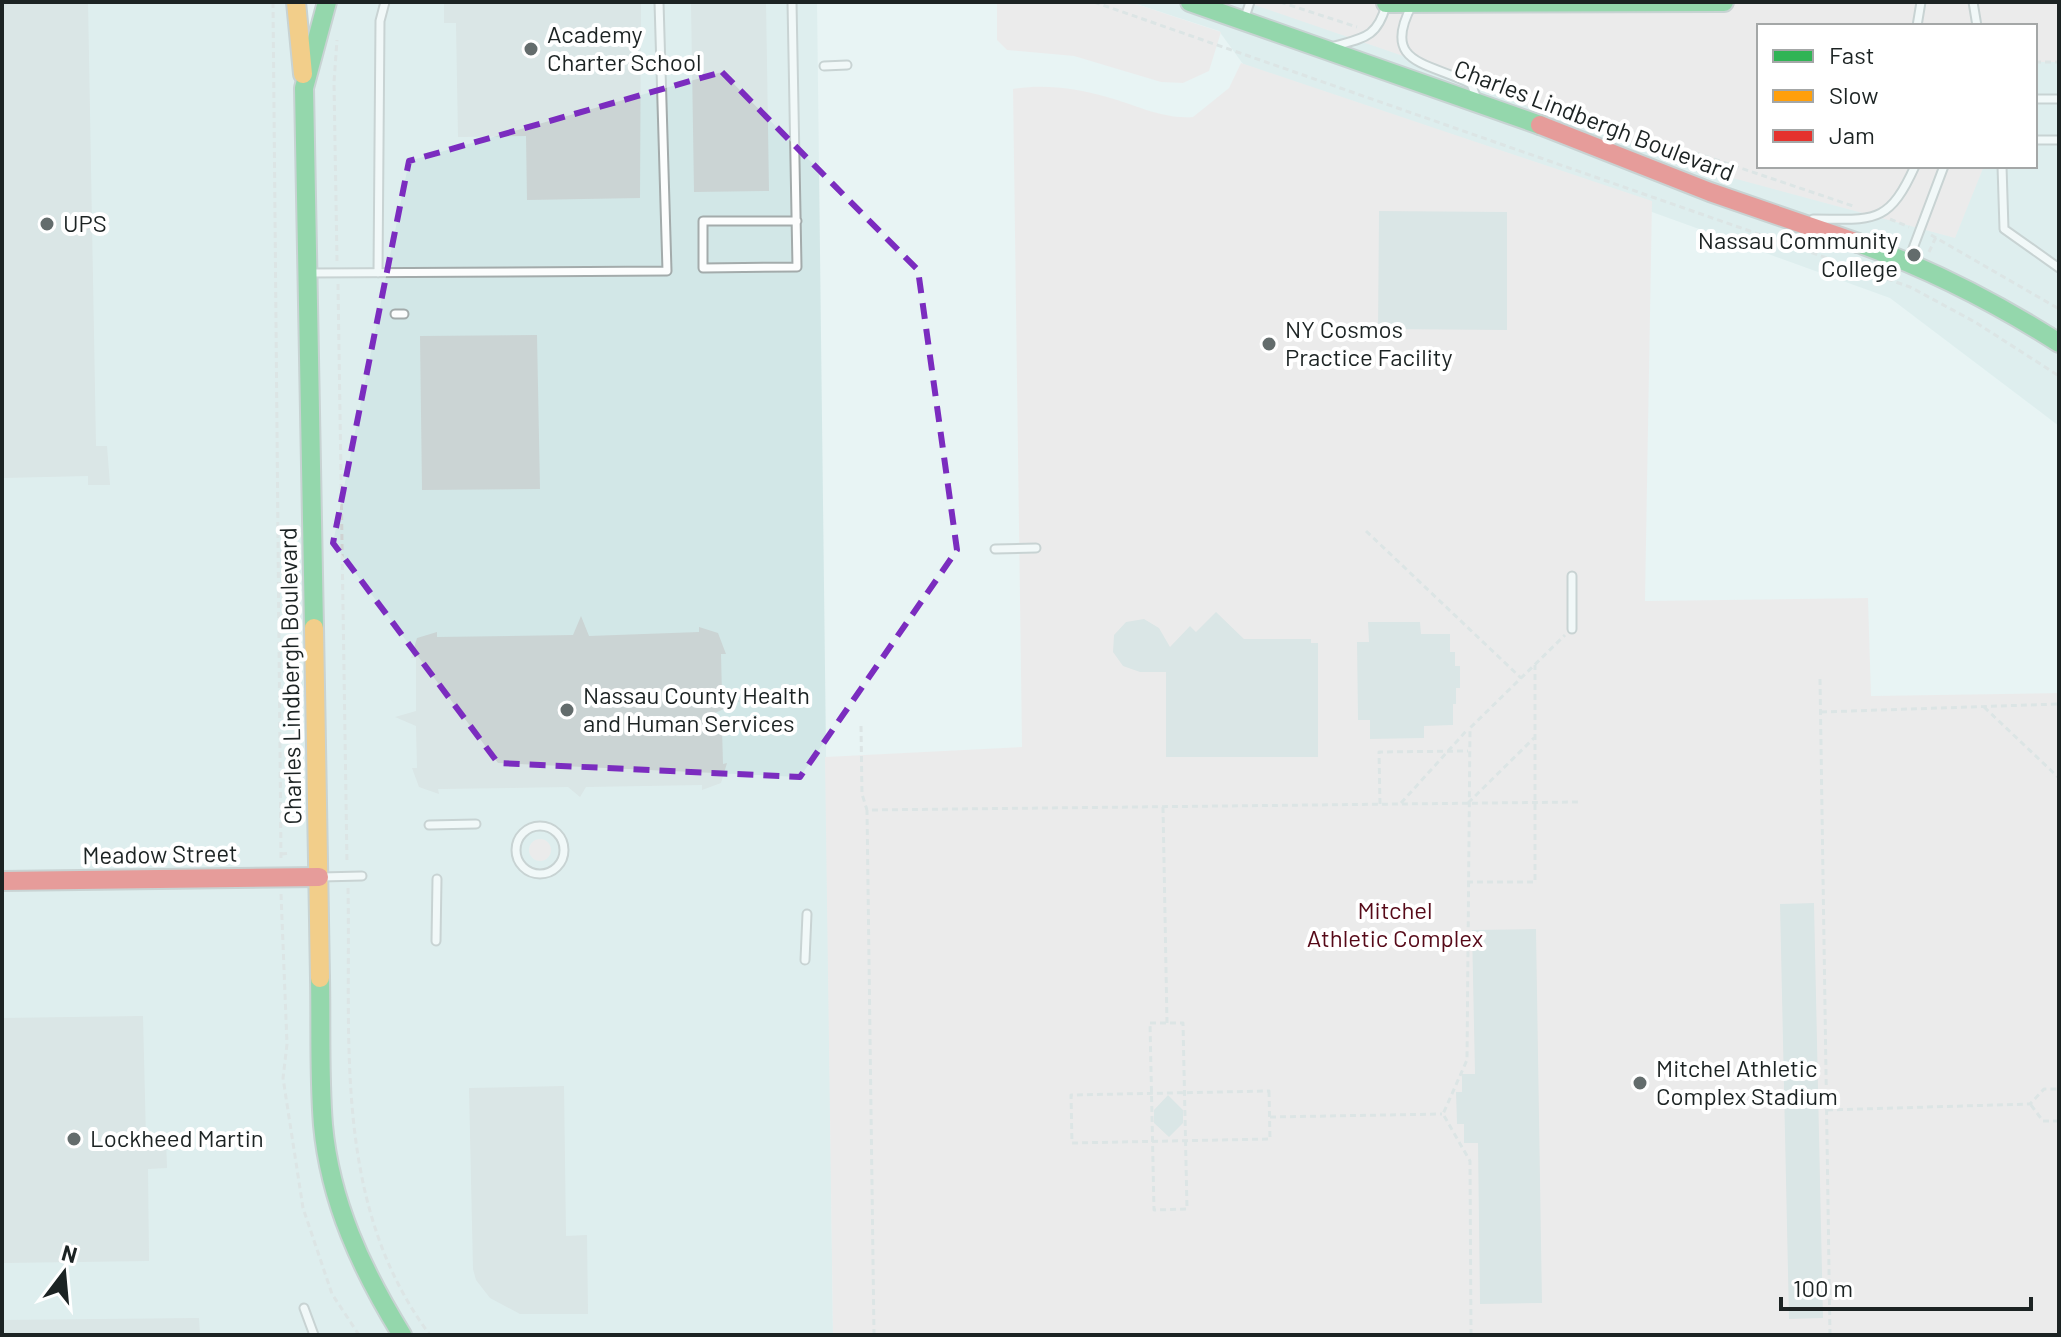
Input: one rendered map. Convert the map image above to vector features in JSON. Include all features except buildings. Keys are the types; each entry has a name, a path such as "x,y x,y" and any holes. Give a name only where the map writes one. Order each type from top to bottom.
{"street":[{"path":"296,2 304,88"},
{"name":"Charles Lindbergh Boulevard","path":"327,2 304,88 319,1003 326,1156 336,1204 358,1262 402,1335"},
{"name":"Charles Lindbergh Boulevard","path":"1190,2 1593,144 1651,172 1796,219 1909,261 1963,285 2059,343"},
{"path":"1382,3 1724,2"},
{"name":"Meadow Street","path":"2,881 319,877"}],"lane":[{"path":"378,273 380,21 385,2"},
{"path":"308,273 667,271 659,2"},
{"path":"792,2 797,221 797,267 703,268 703,221 797,221"},
{"path":"1244,22 1250,2"},
{"path":"1413,2 1401,26 1400,44 1407,55 1471,84 1479,103"},
{"path":"1917,24 1921,2"},
{"path":"1973,2 1977,24"},
{"path":"1323,49 1372,33 1381,25 1382,3"},
{"path":"824,66 847,65"},
{"path":"2037,99 2059,99"},
{"path":"2037,140 2059,140"},
{"path":"1796,219 1864,219 1878,215 1901,197 1914,168"},
{"path":"1909,261 1943,168"},
{"path":"2002,168 2004,229 2059,268"},
{"path":"395,314 404,314"},
{"path":"995,549 1036,548"},
{"path":"1572,576 1572,629"},
{"path":"429,825 476,824"},
{"path":"550,828 562,839 564,854 550,872 534,873 521,864 518,842 528,830 550,828"},
{"path":"319,877 362,876"},
{"path":"436,941 437,879"},
{"path":"805,960 807,914"},
{"path":"304,1308 314,1335"}],"path":[{"path":"273,2 280,877 287,1044 283,1078 303,1208 332,1294 359,1335"},
{"path":"1094,2 1910,287 1975,322 2059,376"},
{"path":"1280,2 1372,33"},
{"path":"338,31 334,82 344,851 348,897 353,1138 372,1223 398,1285 430,1335"},
{"path":"2037,62 2059,62"},
{"path":"1472,72 1557,106 1937,236 2059,309"},
{"path":"1366,531 1521,678"},
{"path":"1401,803 1470,728 1572,629"},
{"path":"1467,882 1535,882 1535,664"},
{"path":"1820,679 1830,1335"},
{"path":"1821,712 2059,704"},
{"path":"1984,707 2059,778"},
{"path":"861,726 862,794 867,810 874,1335"},
{"path":"1443,1114 1467,1060 1470,728"},
{"path":"1468,803 1535,737"},
{"path":"1380,804 1379,752 1469,751"},
{"path":"867,810 1578,802"},
{"path":"1163,807 1167,1023"},
{"path":"281,854 291,853"},
{"path":"341,897 348,897"},
{"path":"1150,1023 1183,1023 1185,1092 1187,1209 1154,1210 1150,1023"},
{"path":"1827,1110 2030,1104 2044,1089 2059,1089"},
{"path":"1269,1091 1270,1139 1072,1143 1071,1095 1185,1092 1269,1091"},
{"path":"2030,1104 2043,1121 2059,1121"},
{"path":"1270,1117 1443,1114"},
{"path":"1443,1114 1470,1161 1471,1335"}],"highlighted area":[{"path":"722,72 918,270 957,550 800,777 498,763 333,543 409,161"}],"shaded area":[{"path":"2,2 298,2 302,87 323,2 817,2 833,1335 2,1335"},
{"name":"Nassau Community College","path":"1130,2 2059,2 2059,426 1890,298 1243,64 1219,31"}],"green space":[{"path":"997,2 1130,2 1221,32 1209,71 1183,83 1161,82 1074,56 1007,50 997,40"},
{"path":"1246,2 2059,2 2059,62 2037,62 2037,24 1757,24 1757,168 1983,168 1955,238 1714,173 1530,108 1502,90"},
{"name":"Mitchel Athletic Complex","path":"1241,63 1652,201 1645,601 1868,598 1871,696 2059,693 2059,1335 833,1335 825,757 1022,747 1013,89 1072,89 1160,114 1193,117 1229,88"},
{"path":"540,839 548,842 551,850 548,858 540,861 532,858 529,850 532,842"}],"traffic: fast":[{"path":"314,628 304,88 327,2"},
{"path":"1190,2 1540,125"},
{"path":"1386,3 1724,2"},
{"path":"1858,243 1962,287 2059,343"},
{"path":"320,978 323,1125 333,1181 361,1260 402,1335"}],"traffic: slow":[{"path":"296,2 303,74"},
{"path":"314,628 320,978"}],"traffic: jam":[{"path":"1540,125 1710,192 1858,243"},
{"path":"2,881 319,877"}],"place":[{"name":"Academy Charter School","path":"531,49"},
{"name":"UPS","path":"47,224"},
{"name":"Nassau Community College","path":"1914,255"},
{"name":"NY Cosmos Practice Facility","path":"1269,344"},
{"name":"Nassau County Health and Human Services","path":"567,710"},
{"name":"Mitchel Athletic Complex Stadium","path":"1640,1083"},
{"name":"Lockheed Martin","path":"74,1139"}]}
